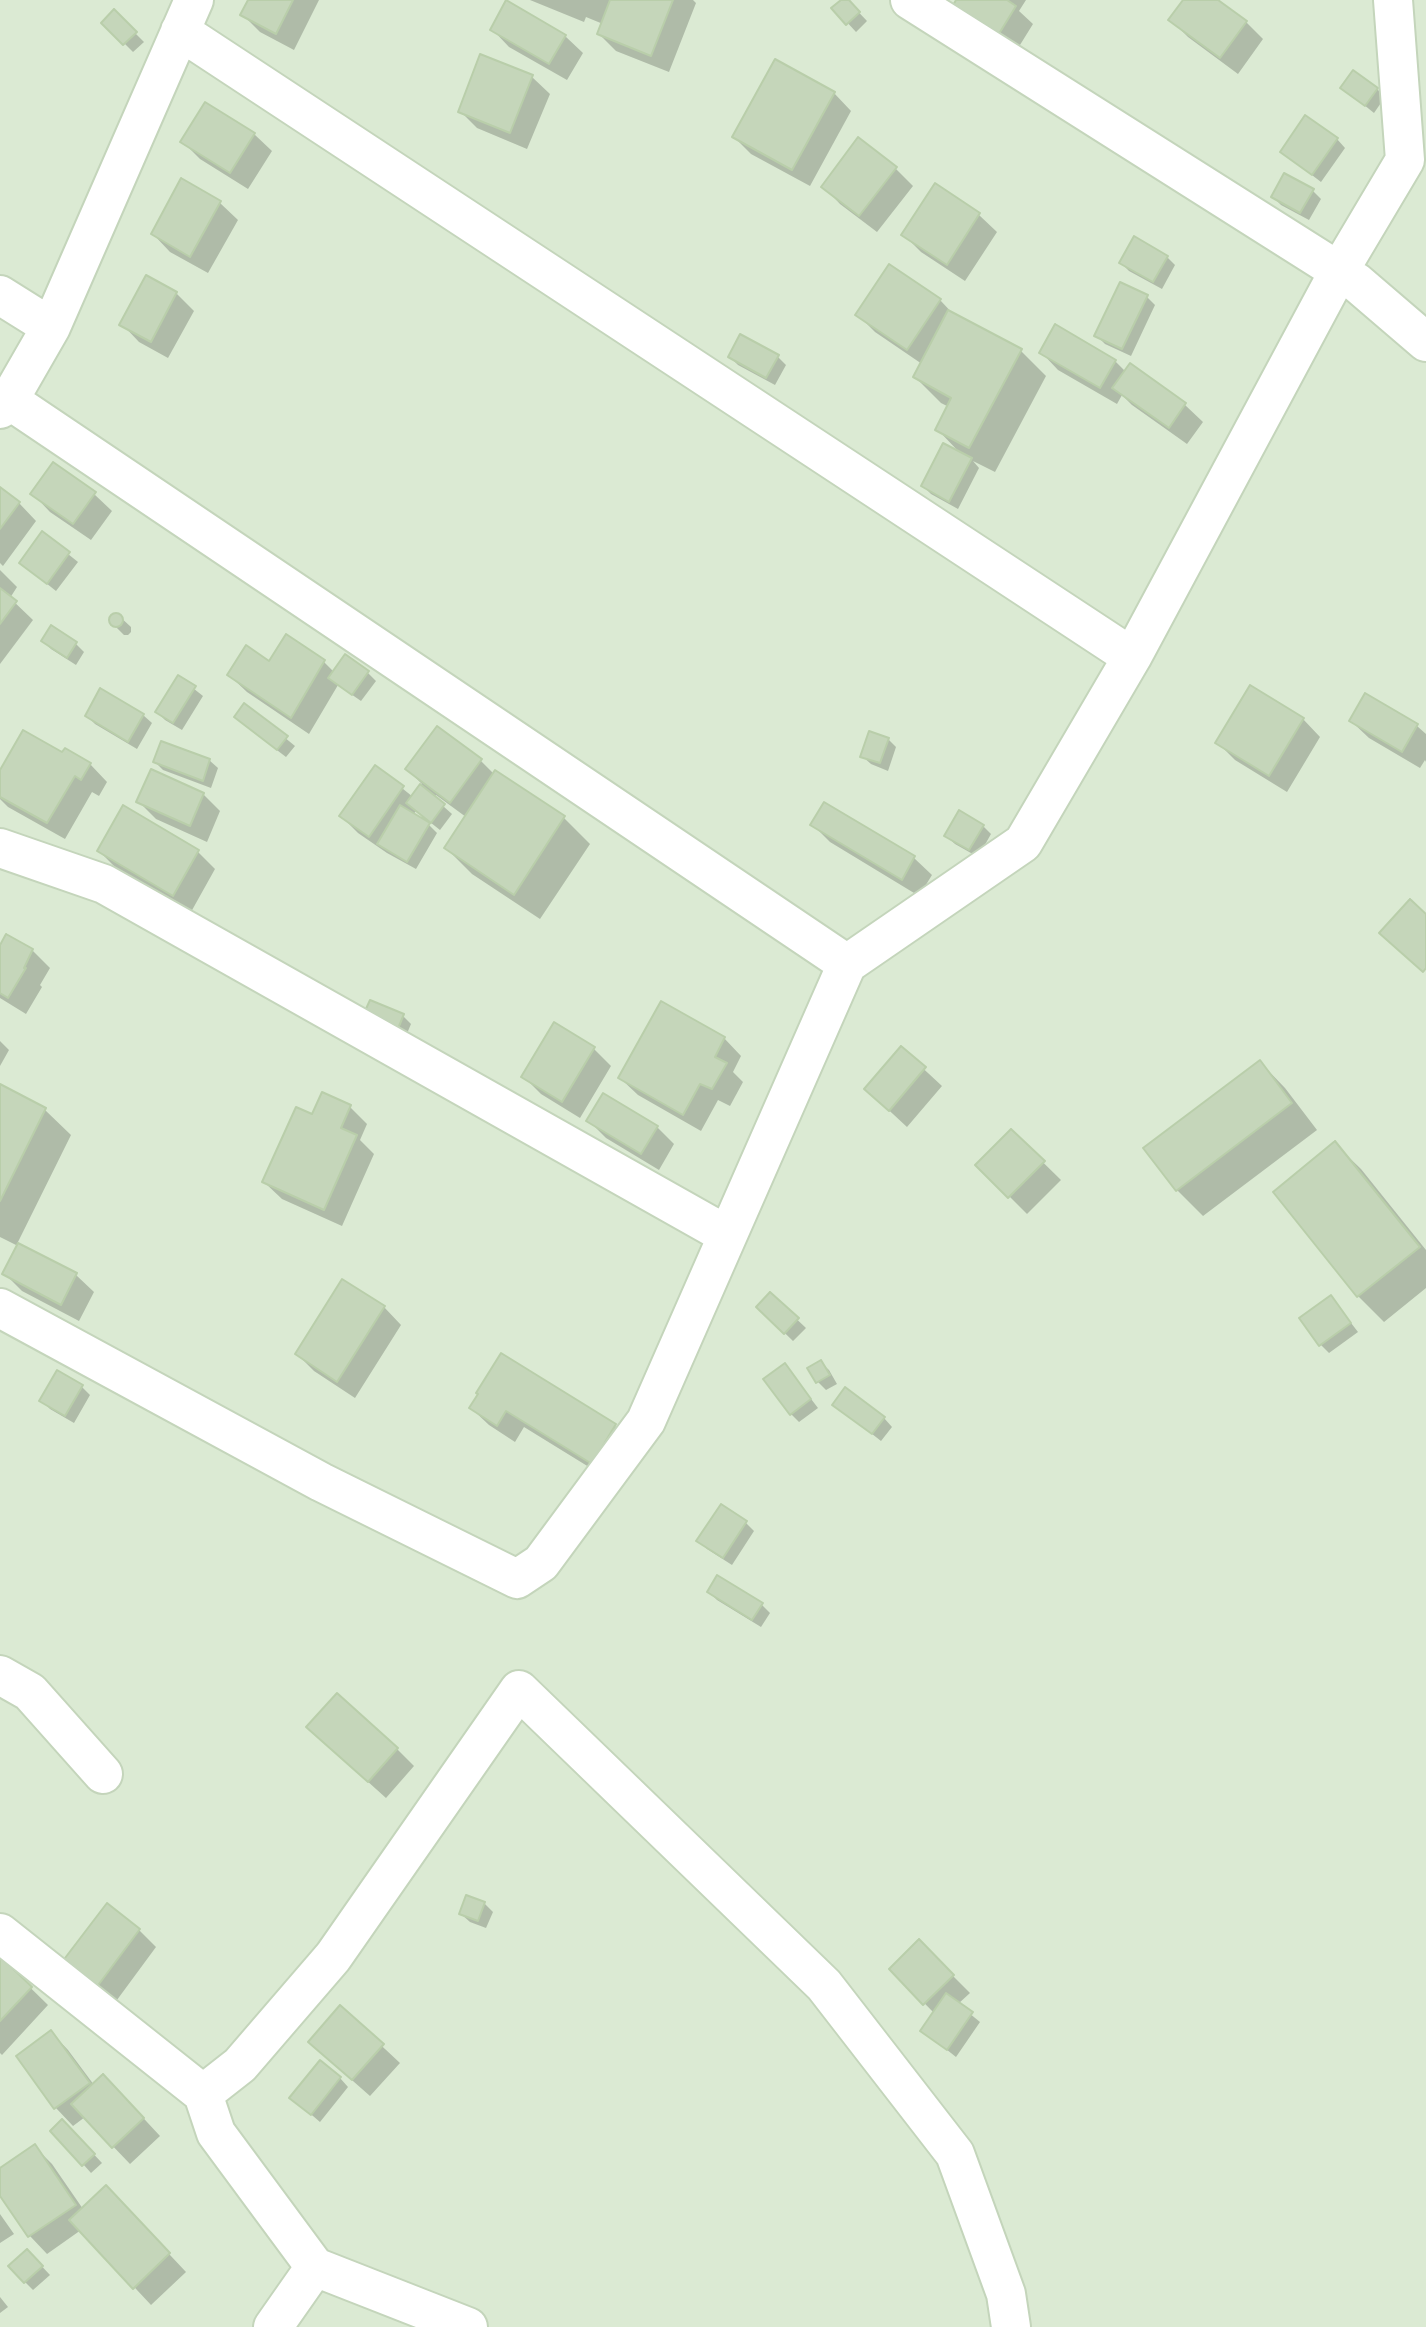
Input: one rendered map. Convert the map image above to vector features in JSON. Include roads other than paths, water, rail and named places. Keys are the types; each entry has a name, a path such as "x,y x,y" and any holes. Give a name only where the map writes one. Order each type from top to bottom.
{"street":[{"path":"910,0 1356,282 1426,342"},
{"path":"0,1308 321,1482 517,1579 541,1563 646,1422 847,964 1023,842 1132,657 1339,271 1405,160 1393,0"},
{"path":"847,964 5,404 51,327 187,15 1132,657"},
{"path":"0,296 51,327"},
{"path":"0,848 104,884 727,1235"},
{"path":"0,1675 30,1692 103,1774"},
{"path":"203,2094 240,2065 333,1957 519,1690 824,1985 955,2154 1006,2294 1011,2327"},
{"path":"0,1933 203,2094 216,2133 315,2267 468,2327"},
{"path":"273,2327 315,2267"}]}
